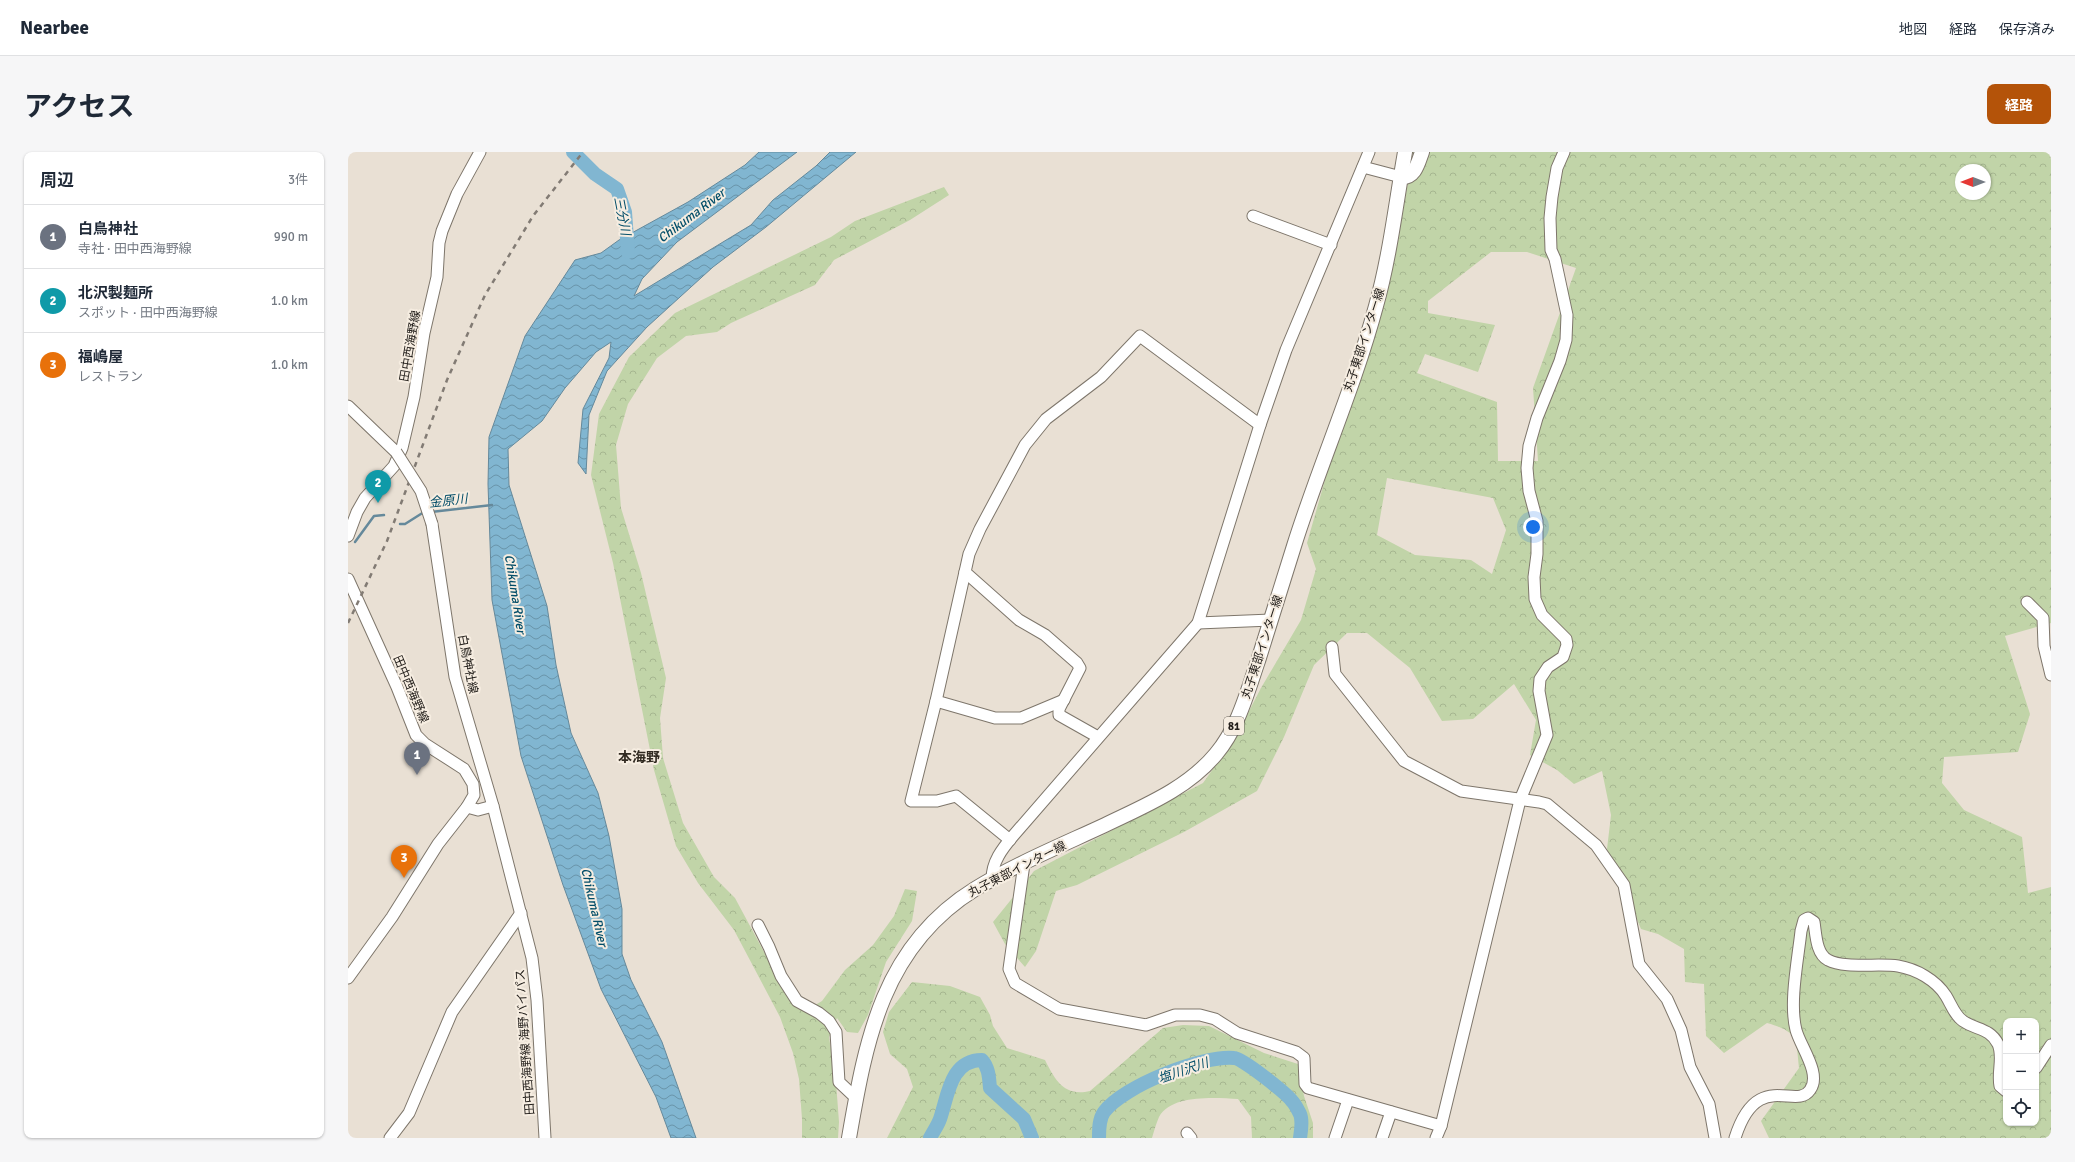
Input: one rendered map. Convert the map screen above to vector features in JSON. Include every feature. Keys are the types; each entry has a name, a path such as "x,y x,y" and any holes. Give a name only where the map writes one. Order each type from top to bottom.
{"main road":[{"name":"丸子東部インター線","path":"849,1138 856,1098 875,1022 887,988 909,948 931,923 962,898 992,879 1171,791 1190,780 1220,750 1238,717 1271,620 1317,475 1370,329 1383,280 1405,152"},
{"path":"1401,177 1412,174 1422,152"}],"street":[{"name":"田中西海野線","path":"348,536 357,512 365,498 394,466 402,448 414,397 424,333 437,277 439,244 442,231 457,194 480,152"},
{"path":"992,879 992,870 996,860 1010,840 1198,623 1260,425 1286,350 1369,152"},
{"path":"1436,1138 1441,1126 1520,800 1547,735 1539,691 1540,679 1548,667 1563,657 1567,645 1566,639 1542,615 1535,599 1534,577 1536,521 1526,468 1529,446 1537,418 1560,361 1566,340 1567,315 1555,259 1551,250 1550,218 1557,168 1564,152"},
{"path":"1363,167 1401,177"},
{"path":"1253,216 1331,245"},
{"path":"1010,840 956,796 937,801 911,801 936,701 969,554 980,529 1025,445 1046,419 1101,377 1140,336 1260,425"},
{"name":"白鳥神社線","path":"348,406 396,452 420,491 432,524 436,539 455,677 493,806"},
{"path":"965,572 1019,620 1045,635 1077,663 1080,668 1059,709 1060,715 1098,738"},
{"name":"田中西海野線","path":"348,584 397,686 416,735 425,744 464,768 470,776 473,784 474,795 467,807 438,844 392,917 348,978"},
{"path":"2027,602 2043,618 2044,646 2051,675"},
{"path":"1198,623 1271,620"},
{"path":"1332,647 1335,674 1404,761 1461,791 1547,804 1596,845 1624,885 1639,964 1667,999 1681,1030 1690,1067 1709,1104 1715,1138"},
{"path":"936,701 995,718 1021,718 1030,715 1048,704 1064,700"},
{"path":"467,807 478,810 493,806"},
{"name":"田中西海野線 海野バイパス","path":"493,806 521,913 534,972 545,1138"},
{"path":"1024,864 1009,969 1015,983 1059,1009 1146,1025 1175,1015 1191,1014 1215,1019 1237,1033 1296,1052 1304,1058 1305,1084 1308,1088 1441,1126"},
{"path":"390,1138 408,1113 452,1012 521,913"},
{"path":"1735,1138 1740,1122 1753,1103 1769,1096 1803,1095 1810,1092 1813,1085 1810,1062 1796,1031 1793,1009 1801,930 1804,920 1808,918 1814,922 1819,951 1828,960 1845,965 1899,966 1918,973 1933,982 1945,995 1963,1021 1993,1035 2000,1052 1998,1076 2000,1086 2005,1090"},
{"path":"758,925 770,947 781,976 797,1001 819,1013 829,1021 836,1032 839,1082 856,1098"},
{"path":"2039,1063 2051,1045"},
{"path":"1335,1138 1348,1100"},
{"path":"1382,1138 1391,1112"}],"green space":[{"path":"1413,152 2051,152 2051,623 2005,636 2030,714 2018,752 1944,757 1942,783 1964,810 2022,837 2028,893 2051,887 2051,1138 1769,1138 1761,1121 1799,1068 1794,1038 1785,1030 1767,1023 1724,1053 1706,1036 1704,984 1685,982 1684,949 1658,934 1641,929 1607,849 1611,815 1602,771 1574,784 1557,770 1530,755 1536,720 1514,684 1473,719 1442,721 1410,668 1367,633 1347,633 1314,665 1284,737 1257,791 1184,832 1077,885 1056,891 1036,951 1025,967 1005,944 993,922 1034,871 1203,783 1235,738 1261,688 1301,620 1316,569 1307,543 1341,424 1368,355 1397,247","holes":["1491,252 1527,252 1576,268 1533,388 1538,461 1498,461 1497,402 1417,373 1425,354 1478,372 1495,325 1428,313 1428,301","1387,478 1493,498 1506,530 1492,574 1471,560 1415,555 1377,535"]},
{"path":"944,187 949,195 910,220 834,260 815,285 731,323 717,332 686,336 657,358 628,404 616,445 621,508 641,573 666,678 660,718 663,758 683,823 714,877 735,898 792,1004 805,1011 822,1001 845,970 873,945 894,916 905,889 917,891 912,921 886,962 868,1015 858,1033 847,1032 837,1018 829,1037 836,1082 839,1122 838,1138 802,1138 799,1079 793,1053 780,1017 734,930 698,883 676,846 654,770 613,563 591,475 599,414 629,357 675,313 831,237 855,221"},
{"path":"912,982 950,986 980,997 990,1015 993,1026 1007,1048 1045,1060 1057,1080 1073,1092 1090,1091 1163,1028 1183,1025 1209,1026 1264,1053 1298,1064 1304,1096 1313,1123 1313,1138 1252,1138 1251,1117 1238,1099 1206,1098 1184,1101 1174,1104 1165,1110 1159,1117 1152,1138 887,1138 913,1087 907,1069 890,1054 883,1032 889,1012"}],"water":[{"name":"Chikuma River","path":"759,152 797,152 677,242 642,279 634,296 751,225 773,200 816,166 830,152 856,152 766,227 713,267 647,327 607,371 589,415 586,474 578,463 583,409 609,358 611,342 596,352 565,388 542,421 508,449 509,485 547,606 556,665 571,733 598,793 609,836 622,909 622,954 631,980 662,1042 696,1138 671,1138 656,1097 601,989 563,885 521,756 492,600 488,484 489,437 525,336 575,260 601,253 619,240 688,202 745,165"}],"waterway":[{"name":"三分川","path":"573,152 595,174 617,189 625,212 628,252"},
{"name":"金原川","path":"431,512 492,505"},
{"name":"金原川","path":"400,524 405,524 424,512"},
{"name":"金原川","path":"355,542 374,516 384,515"},
{"name":"塩川沢川","path":"1099,1138 1099,1128 1102,1115 1114,1102 1128,1092 1164,1074 1184,1067 1220,1058 1234,1058 1239,1060 1264,1076 1282,1091 1293,1102 1300,1114 1302,1126 1300,1138"},
{"name":"塩川沢川","path":"930,1138 939,1121 948,1090 957,1073 963,1066 971,1062 982,1060 987,1070 990,1088 1024,1119 1032,1138"}],"railway":[{"path":"348,623 387,541 447,380 485,295 533,216 583,152"}],"place":[{"name":"北沢製麺所","path":"378,503"},
{"name":"白鳥神社","path":"417,775"},
{"name":"福嶋屋","path":"404,878"}],"district":[{"name":"本海野","path":"639,757"}]}
